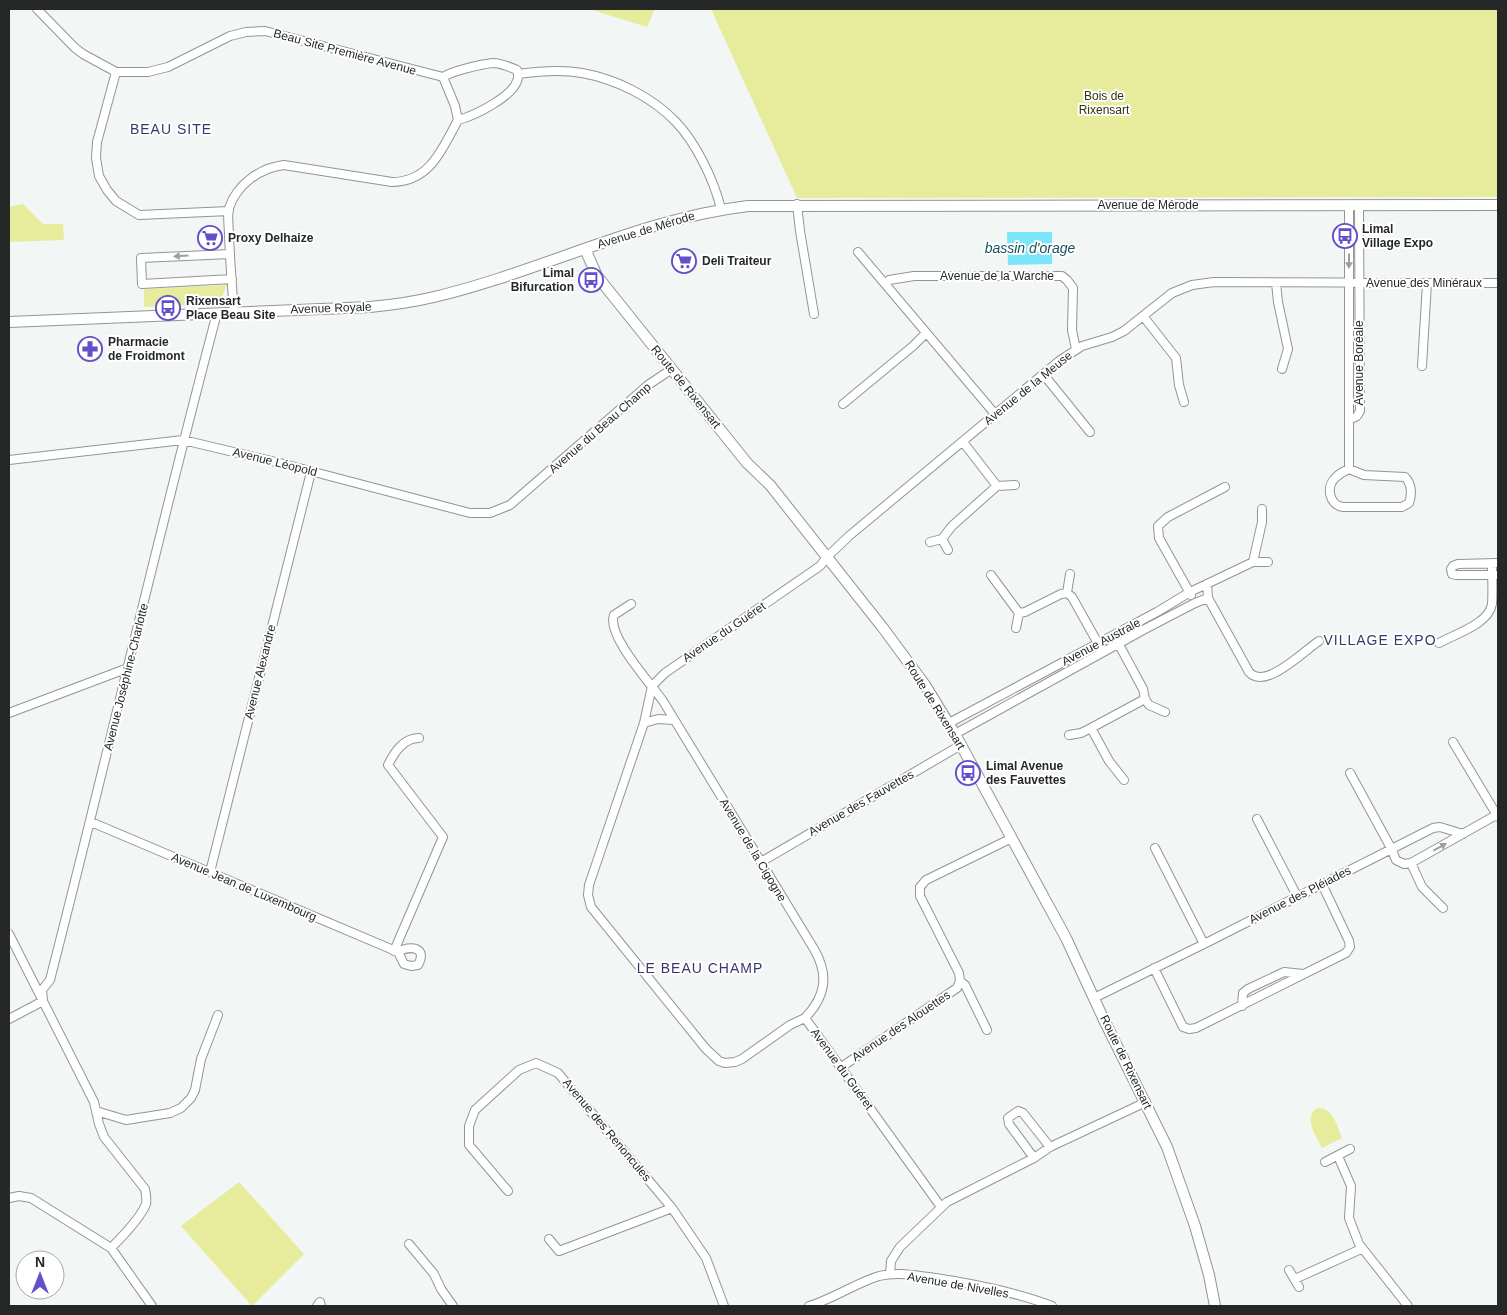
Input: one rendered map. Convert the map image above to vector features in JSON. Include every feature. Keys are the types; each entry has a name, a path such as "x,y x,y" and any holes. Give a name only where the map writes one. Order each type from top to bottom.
{"street":[{"name":"Beau Site Première Avenue","path":"37,9 82,54 116,72 148,72 161,69 182,61 230,36 246,32 265,31 443,78"},
{"path":"234,312 229,211 238,192 247,181 270,167 293,166 392,182 409,180 421,174 436,160 458,120 455,106 443,78 456,71 493,63 517,70 518,80 516,85 506,95 475,114 458,120"},
{"path":"518,74 541,71 581,72 632,90 653,103 676,122 695,148 717,193 721,209"},
{"path":"116,72 97,142 96,158 99,176 107,190 116,201 140,215 229,211"},
{"path":"797,204 814,314"},
{"name":"Avenue de Mérode","path":"585,250 663,222 721,209 748,206 797,204 1498,205"},
{"name":"Avenue Boréale","path":"1354,205 1360,283 1360,411 1357,416 1349,420 1349,283 1354,205"},
{"name":"Avenue Royale","path":"9,322 370,307 424,299 486,282 585,250"},
{"name":"Route de Rixensart","path":"585,250 597,276 747,463 770,485 827,557 907,660 949,722 1066,938 1167,1147 1182,1186 1209,1275 1215,1306"},
{"path":"858,252 995,414"},
{"path":"230,254 141,258 142,284 232,279"},
{"name":"Avenue de la Warche","path":"886,283 889,280 907,276 1062,276 1073,288 1072,330 1076,349"},
{"name":"Avenue de la Meuse","path":"827,557 995,414 1076,349 1118,335 1168,296 1192,285 1214,282 1349,283"},
{"path":"1276,283 1288,349 1282,369"},
{"name":"Avenue des Minéraux","path":"1349,283 1498,283"},
{"path":"1422,366 1427,283"},
{"name":"Avenue Joséphine-Charlotte","path":"43,1001 42,990 50,980 183,440 218,313"},
{"path":"1142,316 1176,358 1179,384 1184,402"},
{"path":"843,404 926,333"},
{"name":"Avenue du Beau Champ","path":"530,488 648,385 672,369"},
{"path":"1044,375 1090,432"},
{"path":"1349,420 1349,469"},
{"name":"Avenue Léopold","path":"9,460 183,440 470,513 484,514 499,511 510,505 530,488"},
{"path":"963,442 997,486"},
{"path":"1349,469 1364,475 1406,478 1410,482 1411,496 1409,503 1402,507 1343,507 1336,505 1331,500 1332,483 1337,476 1349,469"},
{"name":"Avenue Alexandre","path":"210,872 311,472"},
{"path":"930,542 942,539 952,526 997,486 1014,485"},
{"path":"1195,603 1159,538 1158,526 1168,517 1225,487"},
{"path":"1253,562 1262,522 1262,509"},
{"path":"942,539 948,550"},
{"name":"Avenue du Guéret","path":"827,557 820,566 665,673 652,686 644,723 589,886 588,895 591,908 706,1049 719,1061 731,1063 742,1059 790,1025 805,1018 941,1207"},
{"name":"Avenue Australe","path":"949,722 1035,678 1190,592 1253,562 1268,562"},
{"path":"1439,643 1480,622 1488,614 1492,605 1495,575 1495,563 1458,564 1453,566 1451,569 1452,574 1456,575 1495,575"},
{"path":"1067,593 1070,574"},
{"path":"991,575 1019,612 1016,628"},
{"path":"1207,584 1208,598 1249,672 1255,677 1262,678 1272,674 1300,658 1319,640"},
{"path":"1019,612 1026,612 1061,594 1067,593 1072,597 1103,654"},
{"name":"Avenue Australe","path":"955,734 1029,692 1195,603 1208,598"},
{"name":"Avenue de la Cigogne","path":"631,604 614,615 612,624 616,635 674,720 818,956 824,979 822,990 817,1004 805,1018"},
{"path":"1114,634 1143,689 1149,705 1165,712"},
{"path":"9,712 128,668"},
{"path":"1069,734 1081,733 1145,698"},
{"path":"644,723 658,719 674,720"},
{"path":"1091,728 1109,761 1124,780"},
{"name":"Avenue Jean de Luxembourg","path":"90,822 396,952 443,837 388,766 393,756 407,740 419,738"},
{"path":"1350,773 1396,860 1404,864 1411,863 1498,816 1453,742"},
{"name":"Avenue des Fauvettes","path":"761,862 961,745"},
{"path":"1257,819 1297,896"},
{"name":"Avenue des Pléiades","path":"1094,998 1433,828 1440,827 1463,834"},
{"name":"Avenue des Alouettes","path":"840,1068 957,988 960,981 959,974 920,896 920,887 926,880 1012,838"},
{"path":"1155,848 1204,944"},
{"path":"1411,863 1422,887 1443,908"},
{"path":"1154,968 1183,1027 1189,1030 1242,1006 1346,953 1350,948 1349,941 1322,884"},
{"path":"9,934 94,1102 104,1137 145,1188 147,1198 145,1206 111,1248"},
{"path":"1242,1006 1243,993 1248,989 1284,972 1304,974"},
{"path":"960,981 965,985 987,1030"},
{"path":"9,1019 43,1001"},
{"path":"96,1111 126,1120 170,1113 181,1108 191,1098 195,1090 201,1059 218,1015"},
{"name":"Avenue des Renoncules","path":"508,1191 469,1145 469,1126 475,1110 519,1070 536,1063 558,1073 672,1208 706,1258 724,1306"},
{"path":"890,1274 891,1261 900,1247 947,1202 1034,1158 1050,1147 1146,1102"},
{"path":"1034,1158 1009,1124 1008,1118 1013,1114 1018,1111 1023,1113 1050,1147"},
{"path":"1325,1162 1350,1149"},
{"path":"1338,1156 1351,1186 1349,1218 1361,1249 1408,1306"},
{"path":"9,1198 19,1196 31,1198 111,1248 152,1306"},
{"path":"549,1239 558,1251 672,1208"},
{"path":"409,1244 434,1274 441,1289 453,1306"},
{"path":"1295,1279 1361,1249"},
{"path":"1289,1270 1299,1288"},
{"name":"Avenue de Nivelles","path":"809,1306 876,1277 890,1274 980,1286 1052,1306"},
{"path":"317,1306 320,1302 321,1306"}],"green space":[{"path":"589,9 655,9 647,27"},
{"name":"Bois de Rixensart","path":"711,9 1498,9 1498,197 797,198"},
{"path":"23,204 43,224 63,224 64,240 9,242 9,207"},
{"path":"227,285 216,304 144,307 144,289"},
{"path":"1318,1108 1328,1111 1342,1138 1322,1148 1311,1121 1313,1112"},
{"path":"239,1182 304,1254 252,1306 181,1226"}],"water":[{"name":"bassin d'orage","path":"1007,232 1052,232 1052,264 1008,265"}],"place":[{"name":"Limal Village Expo","path":"1345,236"},
{"name":"Proxy Delhaize","path":"210,238"},
{"name":"Deli Traiteur","path":"684,261"},
{"name":"Limal Bifurcation","path":"591,280"},
{"name":"Rixensart Place Beau Site","path":"168,308"},
{"name":"Pharmacie de Froidmont","path":"90,349"},
{"name":"Limal Avenue des Fauvettes","path":"968,773"}],"district":[{"name":"BEAU SITE","path":"171,129"},
{"name":"VILLAGE EXPO","path":"1380,640"},
{"name":"LE BEAU CHAMP","path":"700,968"}]}
